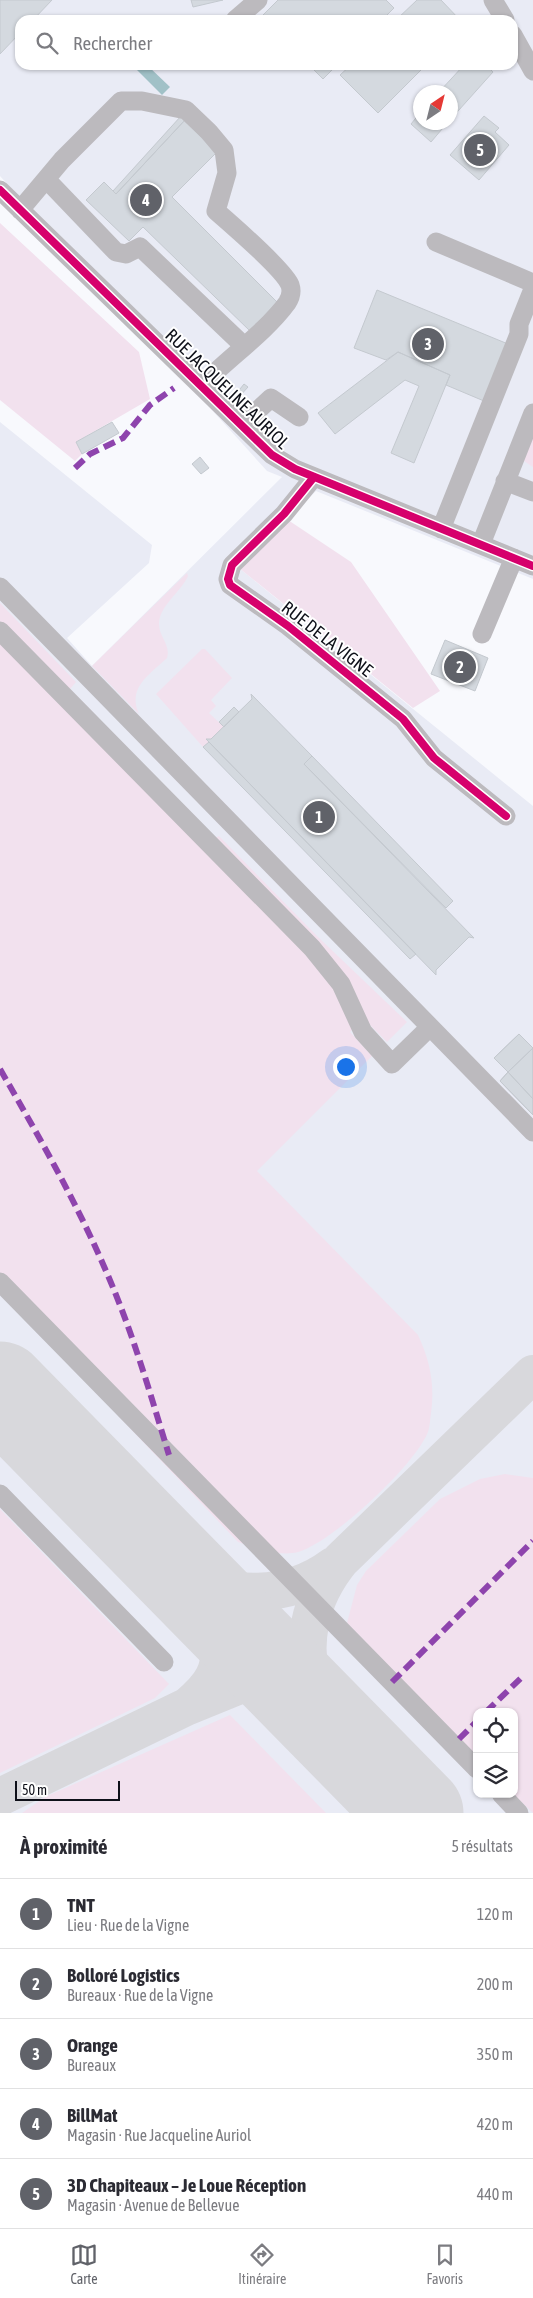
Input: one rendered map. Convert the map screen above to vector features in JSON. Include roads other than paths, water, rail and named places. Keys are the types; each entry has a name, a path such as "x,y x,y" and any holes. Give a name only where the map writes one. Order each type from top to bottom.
{"street":[{"path":"241,15 258,0"},
{"path":"493,0 501,15"},
{"path":"518,44 533,71"},
{"path":"20,210 62,160 121,101 142,101 186,110 209,132 224,150 227,173 216,211 276,267 289,283 291,293 288,302 262,330 201,386"},
{"path":"46,180 116,252 126,254 140,247 243,346"},
{"name":"RUE JACQUELINE AURIOL","path":"0,190 278,459 314,477 533,566"},
{"path":"436,242 533,283"},
{"path":"441,529 519,334 519,324 533,289"},
{"path":"242,425 271,398 300,417"},
{"path":"480,544 533,413"},
{"name":"RUE DE LA VIGNE","path":"314,477 284,514 232,565 228,579 230,585 288,626 403,719 434,758 506,816"},
{"path":"505,481 533,492"},
{"path":"482,634 514,558"},
{"path":"0,587 533,1132"},
{"path":"0,631 312,948 341,984 363,1032 392,1064 430,1026"},
{"path":"45,678 67,656"},
{"path":"0,1282 473,1765"},
{"path":"0,1494 164,1662"},
{"path":"505,1798 520,1813"}],"water":[{"path":"137,70 152,70 170,87 162,95"}],"place":[{"name":"3D Chapiteaux – Je Loue Réception","path":"480,150"},
{"name":"BillMat","path":"146,200"},
{"name":"Orange","path":"428,344"},
{"name":"Bolloré Logistics","path":"460,667"},
{"name":"TNT","path":"319,817"}]}
